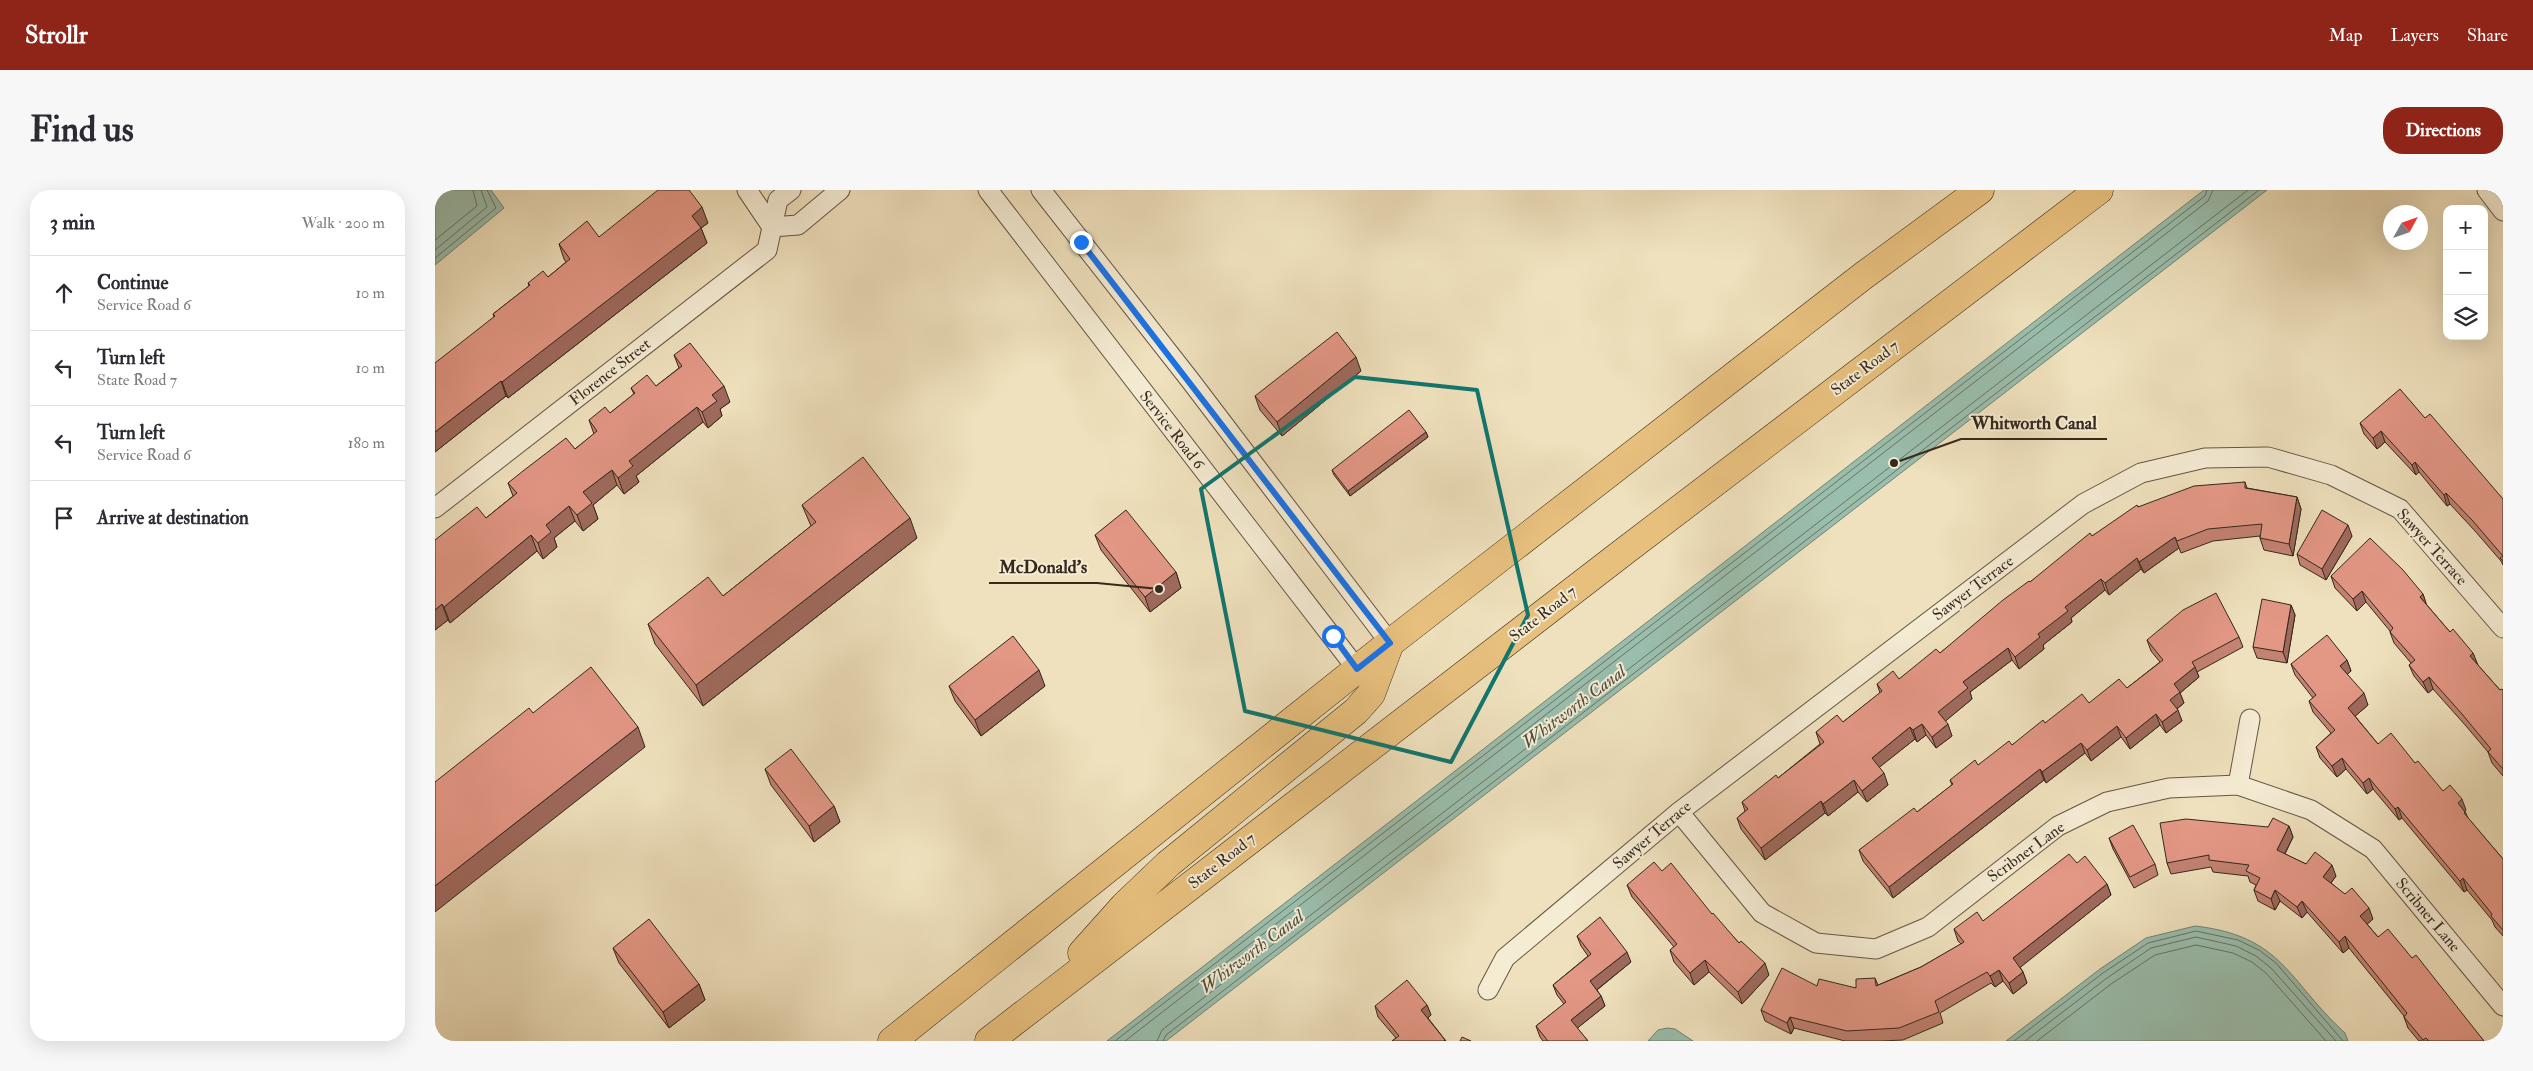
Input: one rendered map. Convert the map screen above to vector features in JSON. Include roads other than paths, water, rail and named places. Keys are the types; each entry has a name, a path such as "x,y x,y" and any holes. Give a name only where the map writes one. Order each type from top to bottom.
{"main road":[{"path":"892,1041 1390,643 1863,276 1980,190"},
{"name":"State Road 7","path":"989,1041 1626,550 2099,190"},
{"path":"1040,1001 1124,906 1168,864 1356,711 1371,694 1390,643"}],"street":[{"path":"747,190 773,227 799,225 840,190"},
{"name":"Florence Street","path":"435,508 767,250 778,200 791,190"},
{"name":"Service Road 6","path":"988,190 1357,669"},
{"path":"1041,190 1390,643"},
{"path":"2487,190 2503,210"},
{"name":"Sawyer Terrace","path":"1488,990 1505,958 1679,812 2083,504 2141,473 2196,460 2269,457 2331,475 2400,509 2503,628"},
{"path":"2238,785 2251,719"},
{"name":"Scribner Lane","path":"1679,812 1762,913 1816,943 1876,949 1928,927 2058,826 2107,802 2169,788 2238,785 2311,810 2373,849 2503,1006"}],"water":[{"path":"435,190 491,190 504,208 435,265"},
{"path":"2204,190 2267,190 1166,1041 1107,1041"},
{"path":"2195,926 2224,931 2248,940 2266,951 2296,979 2345,1033 2348,1041 2006,1041 2100,969 2146,938"},
{"path":"1675,1029 1693,1041 1648,1041 1658,1030"}],"place":[{"name":"Whitworth Canal","path":"1894,463"},
{"name":"McDonald's","path":"1159,589"}]}
